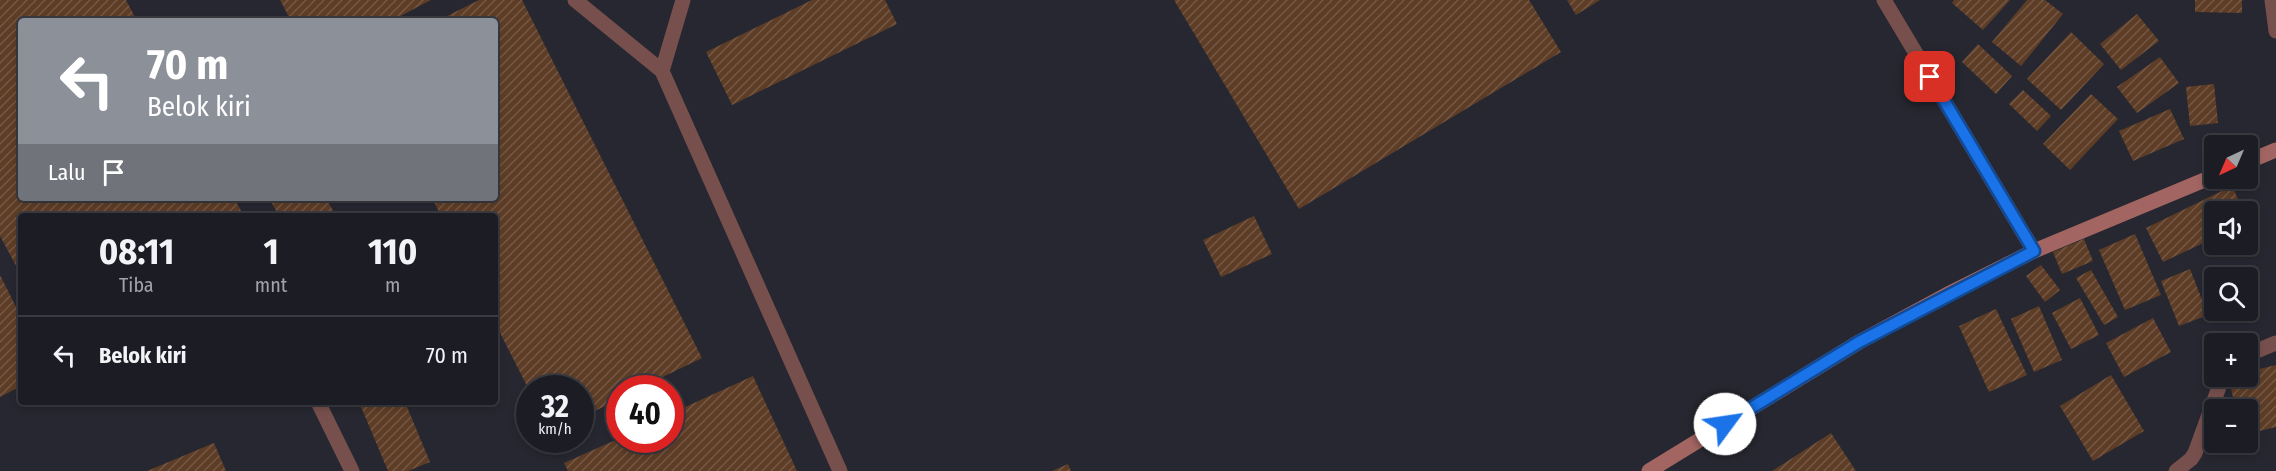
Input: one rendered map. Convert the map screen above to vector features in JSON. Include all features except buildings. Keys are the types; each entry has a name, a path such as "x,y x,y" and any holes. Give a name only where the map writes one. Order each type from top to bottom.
{"street":[{"path":"575,0 662,71 840,471"},
{"path":"662,71 683,0"},
{"path":"1884,0 2034,251"},
{"path":"2272,0 2276,31"},
{"path":"2258,157 2276,150"},
{"path":"1649,471 1859,342 2034,251 2204,180"},
{"path":"2258,350 2276,343"},
{"path":"2176,471 2195,453 2219,387"},
{"path":"319,405 352,471"}],"route":[{"path":"1725,424 1859,342 2034,251 1930,77"}]}
